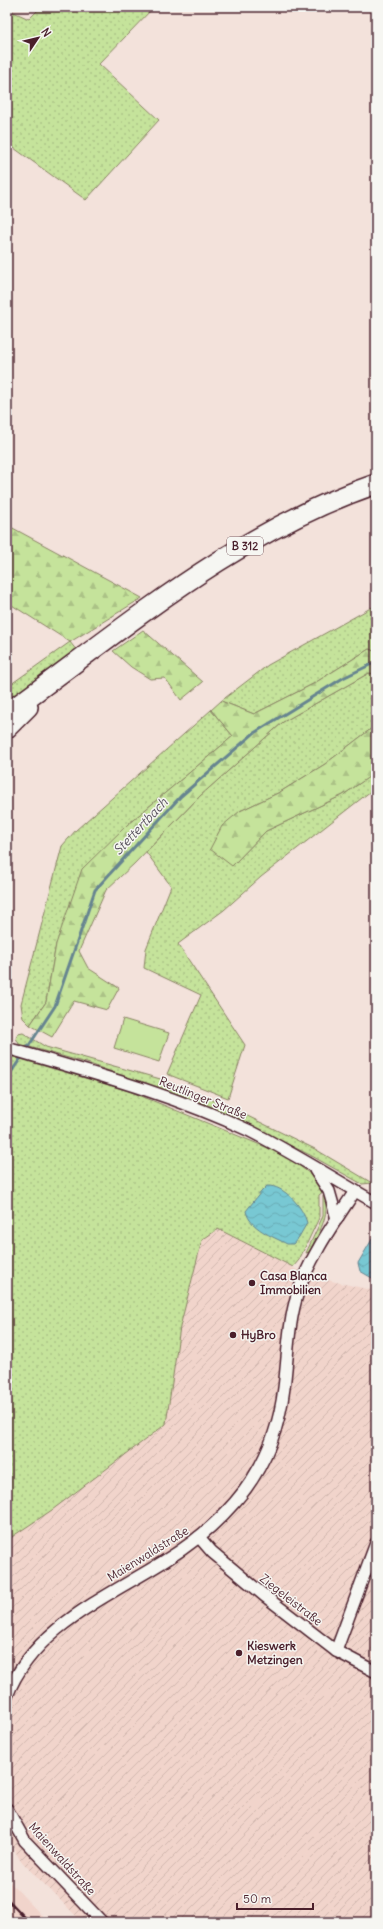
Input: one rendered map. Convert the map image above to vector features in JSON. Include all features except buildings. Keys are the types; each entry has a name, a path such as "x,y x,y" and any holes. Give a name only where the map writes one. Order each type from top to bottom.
{"highway":[{"name":"B 312","path":"7,713 60,675 124,625 183,583 301,515 376,484"},
{"name":"B 312","path":"7,728 60,675"}],"street":[{"name":"Reutlinger Straße","path":"7,1048 152,1091 249,1131 376,1203"},
{"path":"309,1164 329,1191 337,1219"},
{"name":"Maienwaldstraße","path":"7,1696 18,1672 35,1650 50,1636 81,1612 167,1560 199,1537 235,1502 258,1469 278,1421 283,1395 292,1316 298,1292 305,1274 355,1190"},
{"name":"Ziegeleistraße","path":"199,1537 212,1552 266,1597 336,1651 376,1672"},
{"path":"336,1651 376,1543"},
{"name":"Maienwaldstraße","path":"7,1809 25,1841 102,1922"}],"shaded area":[{"path":"218,1229 309,1276 376,1291 376,1922 82,1922 20,1860 7,1836 7,1540 52,1510 165,1424 180,1327 202,1240"},
{"path":"7,1879 48,1922 13,1922 7,1916"}],"green space":[{"path":"41,7 154,7 99,64 159,120 86,200 7,143 7,9 29,19"},
{"path":"9,526 142,598 70,642 7,602 7,528"},
{"path":"376,605 376,652 369,649 313,684 254,714 221,701 268,665"},
{"path":"143,630 203,682 181,700 165,678 150,679 131,667 113,651"},
{"path":"70,642 77,651 7,704 7,687"},
{"path":"369,649 376,652 376,674 369,673 283,722 200,796 134,864 106,890 79,951 88,968 119,988 107,1010 74,1001 52,1037 30,1025 46,1002 56,944 82,869 127,825 233,736 211,710 221,701 254,714 313,684"},
{"path":"369,673 376,674 376,725 325,764 280,792 240,811 232,866 266,831 343,795 370,776 376,787 261,877 224,910 178,944 245,1045 228,1098 167,1074 201,995 144,968 146,949 171,886 146,852 200,796 283,722"},
{"path":"211,710 233,736 127,825 56,944 46,1002 30,1025 23,1018 21,1004 62,846 76,830"},
{"path":"376,725 376,772 343,795 266,831 232,866 210,849 222,826 240,811 280,792 325,764"},
{"path":"123,1019 169,1033 159,1062 114,1048"},
{"path":"23,1033 46,1047 164,1080 225,1105 315,1149 372,1183 362,1184 310,1155 223,1113 90,1064 19,1044 16,1038 18,1034"},
{"path":"7,1055 129,1091 285,1155 313,1176 324,1191 319,1195 319,1218 299,1260 293,1267 218,1229 202,1240 180,1327 166,1424 52,1510 7,1540"},
{"path":"325,1194 326,1210 323,1224 309,1252 306,1253 323,1216 323,1196"}],"water":[{"path":"267,1186 280,1189 286,1193 297,1204 305,1217 307,1223 293,1244 287,1244 268,1235 252,1223 248,1217 246,1211"},
{"path":"374,1236 376,1236 376,1278 372,1278 360,1271 358,1263"}],"waterway":[{"name":"Stettertbach","path":"26,1050 55,1006 95,890 181,796 254,733 343,678 376,662"},
{"name":"Stettertbach","path":"7,1078 23,1055"}],"railway":[{"path":"7,1899 29,1922"}],"place":[{"name":"Casa Blanca Immobilien","path":"252,1283"},
{"name":"HyBro","path":"233,1335"},
{"name":"Kieswerk Metzingen","path":"239,1653"}]}
